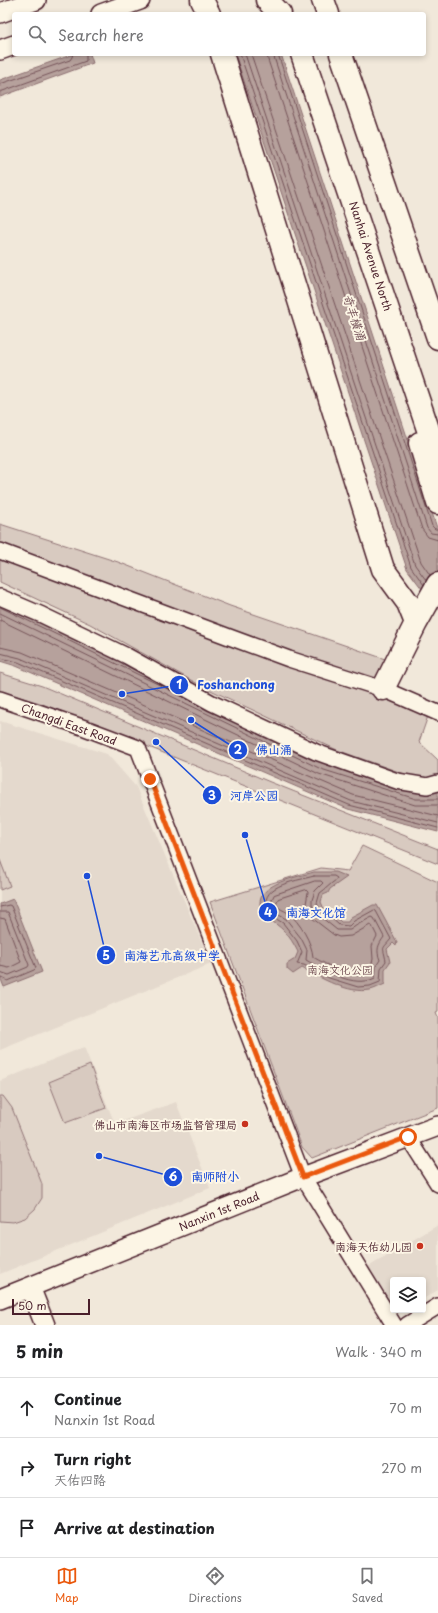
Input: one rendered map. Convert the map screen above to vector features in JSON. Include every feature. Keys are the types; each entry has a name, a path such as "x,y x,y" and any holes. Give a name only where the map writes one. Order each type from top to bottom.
{"highway":[{"path":"202,0 208,12"},
{"path":"267,0 278,12"},
{"path":"284,0 288,12"},
{"path":"223,56 383,569 408,603 416,622"},
{"name":"Nanhai Avenue North","path":"303,56 438,459"},
{"path":"342,56 438,338"},
{"path":"406,362 402,387 438,503"},
{"path":"383,689 416,622 433,593"}],"main road":[{"path":"0,13 36,0"},
{"path":"107,12 140,0"},
{"path":"0,50 12,46"},
{"name":"Nanxin 1st Road","path":"0,1299 303,1177 438,1126"},
{"path":"30,1287 45,1325"}],"street":[{"path":"0,551 254,646 383,689 438,713"},
{"path":"0,597 127,656 212,703 316,752 397,781 427,786 438,783"},
{"name":"Changdi East Road","path":"0,699 138,748 303,1177"},
{"path":"408,1137 438,1184"},
{"path":"303,1177 394,1325"},
{"path":"407,1325 438,1306"}],"shaded area":[{"path":"0,721 107,754 136,787 211,964 0,1050"},
{"path":"84,1047 115,1124 176,1102 210,1188 0,1274 0,1081"},
{"name":"南海天佑幼儿园","path":"438,1225 438,1290 426,1297 426,1277 390,1277 390,1303 368,1267"}],"green space":[{"path":"0,524 118,562 230,606 388,660 377,691 428,716 419,742 438,760 438,777 427,782 337,750 198,684 90,624 0,582"},
{"path":"0,673 42,686 270,782 438,849 438,864 40,703 0,691"},
{"name":"南海文化公园","path":"362,846 438,882 438,1012 436,1013 438,1018 438,1108 312,1158 302,1147 210,902 321,868 348,871"},
{"path":"0,860 10,886 0,890"},
{"path":"90,1065 106,1108 65,1123 49,1082"},
{"path":"0,1096 3,1096 12,1108 42,1184 42,1198 35,1209 25,1218 13,1222 0,1221"}],"water":[{"path":"68,56 91,56 93,63 0,97 0,80"},
{"name":"奇丰横涌","path":"236,56 282,56 438,531 438,610 407,569"},
{"path":"0,603 324,760 438,790 438,832 348,809 16,666 0,661"},
{"path":"314,872 335,872 347,877 330,889 328,893 323,895 321,902 324,909 332,913 341,922 348,922 351,917 373,905 377,905 397,942 396,946 393,943 387,949 390,962 385,969 385,984 370,990 353,990 335,984 302,968 293,974 287,969 287,964 295,959 298,952 284,932 276,924 265,917 260,905 261,897 265,891 280,882"},
{"path":"13,899 42,972 4,987 0,977 0,904"}],"place":[{"name":"Foshanchong","path":"122,694"},
{"name":"佛山涌","path":"191,720"},
{"name":"河岸公园","path":"156,742"},
{"name":"南海文化馆","path":"245,835"},
{"name":"南海艺术高级中学","path":"87,876"},
{"name":"佛山市南海区市场监督管理局","path":"245,1124"},
{"name":"南师附小","path":"99,1156"},
{"name":"南海天佑幼儿园","path":"420,1246"}],"route":[{"path":"150,779 303,1177 408,1137"}]}
